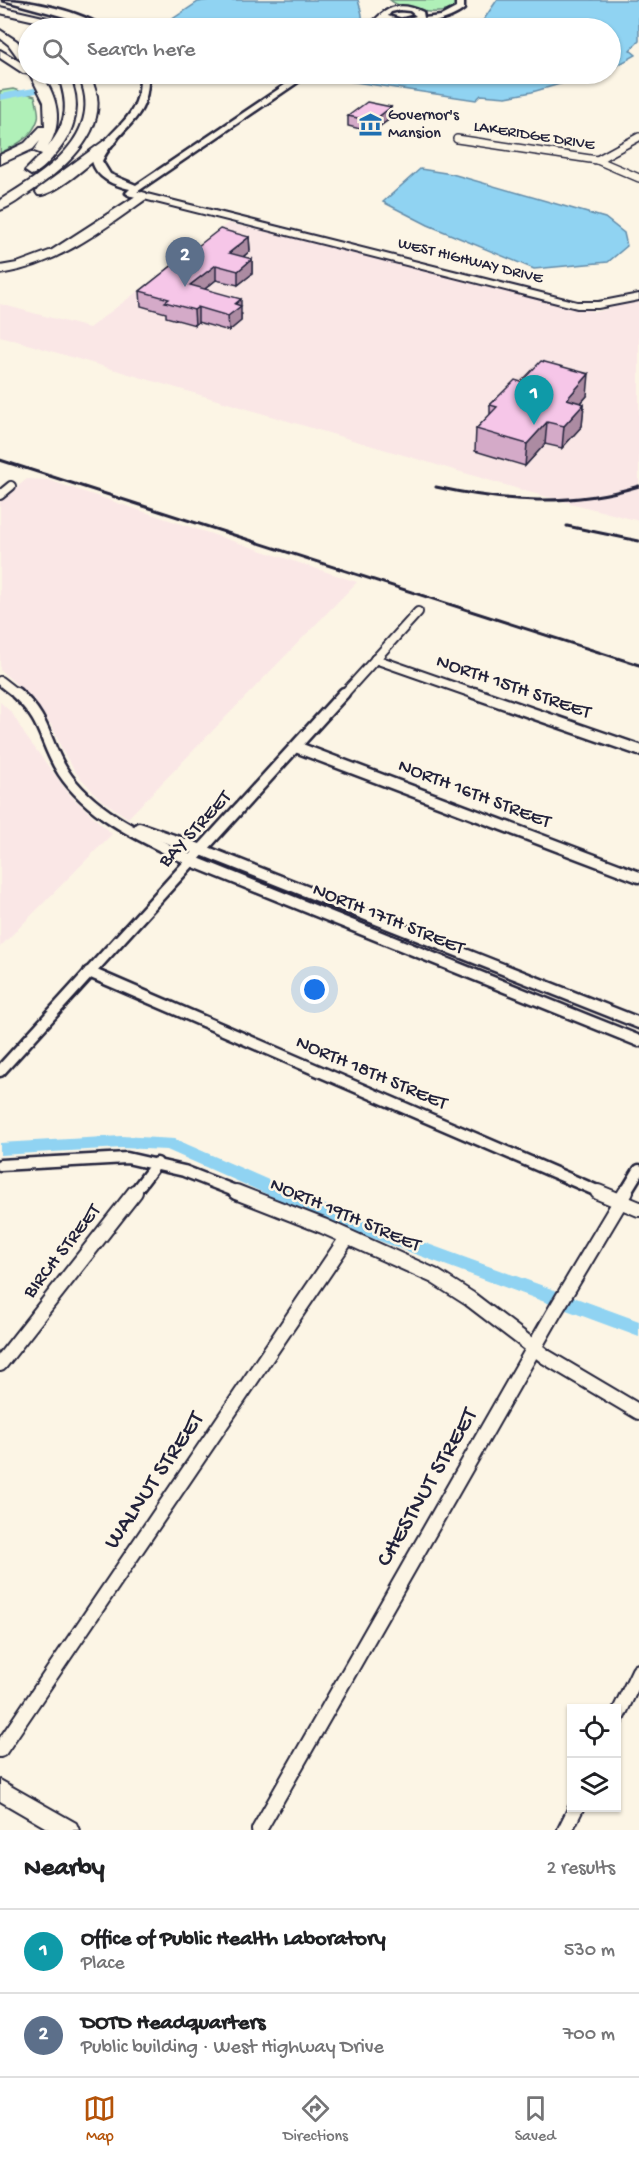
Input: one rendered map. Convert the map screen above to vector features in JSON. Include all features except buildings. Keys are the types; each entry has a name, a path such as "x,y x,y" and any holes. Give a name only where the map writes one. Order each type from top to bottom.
{"highway":[{"path":"0,10 35,18"},
{"path":"0,16 18,23"},
{"path":"0,27 18,36"},
{"path":"0,33 18,50"},
{"path":"0,53 18,65"},
{"path":"14,183 46,142 53,124 51,104 40,84"},
{"path":"0,193 49,155 66,130 72,104 67,84"},
{"path":"0,206 54,168 80,139 89,120 92,103 88,84"},
{"path":"0,160 29,146 51,122"},
{"path":"0,215 60,181 112,139"},
{"path":"0,282 34,274 53,266 140,192"},
{"path":"0,268 43,255 140,192"},
{"path":"0,268 41,261 93,230"}],"main road":[{"path":"7,0 75,18"},
{"path":"385,7 438,14 460,4"},
{"path":"443,18 458,12 460,4"},
{"path":"417,11 420,17 417,18"},
{"path":"140,192 106,176 100,171 97,161 112,139 128,125 138,110 145,90 145,84"},
{"path":"140,192 160,173 291,84"},
{"path":"140,192 299,84"},
{"path":"106,176 135,180 160,173"}],"street":[{"path":"597,160 639,137"},
{"name":"LAKERIDGE DRIVE","path":"457,138 597,160 639,178"},
{"name":"WEST HIGHWAY DRIVE","path":"140,192 577,305 639,297"},
{"path":"0,495 11,486"},
{"name":"BAY STREET","path":"0,1071 418,612"},
{"name":"NORTH 15TH STREET","path":"375,659 639,750"},
{"name":"NORTH 17TH STREET","path":"0,681 20,697 41,721 60,765 70,780 105,812 148,839 192,861 639,1041"},
{"name":"NORTH 16TH STREET","path":"296,747 639,877"},
{"name":"NORTH 17TH STREET","path":"127,825 202,850 639,1023"},
{"path":"367,931 377,919"},
{"name":"NORTH 18TH STREET","path":"89,972 639,1209"},
{"name":"NORTH 19TH STREET","path":"0,1165 127,1158 157,1163 292,1213 446,1283 533,1348 639,1412"},
{"name":"BIRCH STREET","path":"0,1364 157,1163"},
{"name":"CHESTNUT STREET","path":"259,1830 533,1348 639,1170"},
{"name":"WALNUT STREET","path":"0,1750 347,1238"},
{"path":"621,1709 639,1671"},
{"path":"0,1790 66,1829"},
{"path":"565,1830 574,1812"}],"shaded area":[{"path":"228,223 333,246 596,312 639,300 639,521 532,493 0,336 0,304 89,328"},
{"path":"27,479 48,480 357,582 128,818 99,798 77,774 63,752 53,728 34,700 0,670 0,501"},
{"path":"0,702 12,713 25,735 70,795 112,834 0,947"}],"green space":[{"path":"390,0 456,0 456,5 443,12 423,12"},
{"path":"13,89 35,96 38,119 28,136 0,153 0,91"}],"water":[{"path":"210,0 358,0 362,18 174,18 198,2"},
{"path":"497,0 639,0 639,41 630,50 636,55 621,63 621,18 485,18"},
{"path":"368,84 560,84 506,97 481,95 476,100"},
{"path":"420,169 452,174 605,218 624,233 627,246 608,262 534,269 428,225 383,202"}],"waterway":[{"path":"0,97 34,91"},
{"path":"0,1149 121,1142 169,1144 340,1219 639,1329"}],"railway":[{"path":"0,460 639,665"},
{"path":"436,487 512,499 563,500 613,493 639,486"},
{"path":"567,526 639,541"}],"place":[{"name":"Governor's Mansion","path":"370,125"},
{"name":"DOTD Headquarters","path":"185,287"},
{"name":"Office of Public Health Laboratory","path":"534,425"}]}
